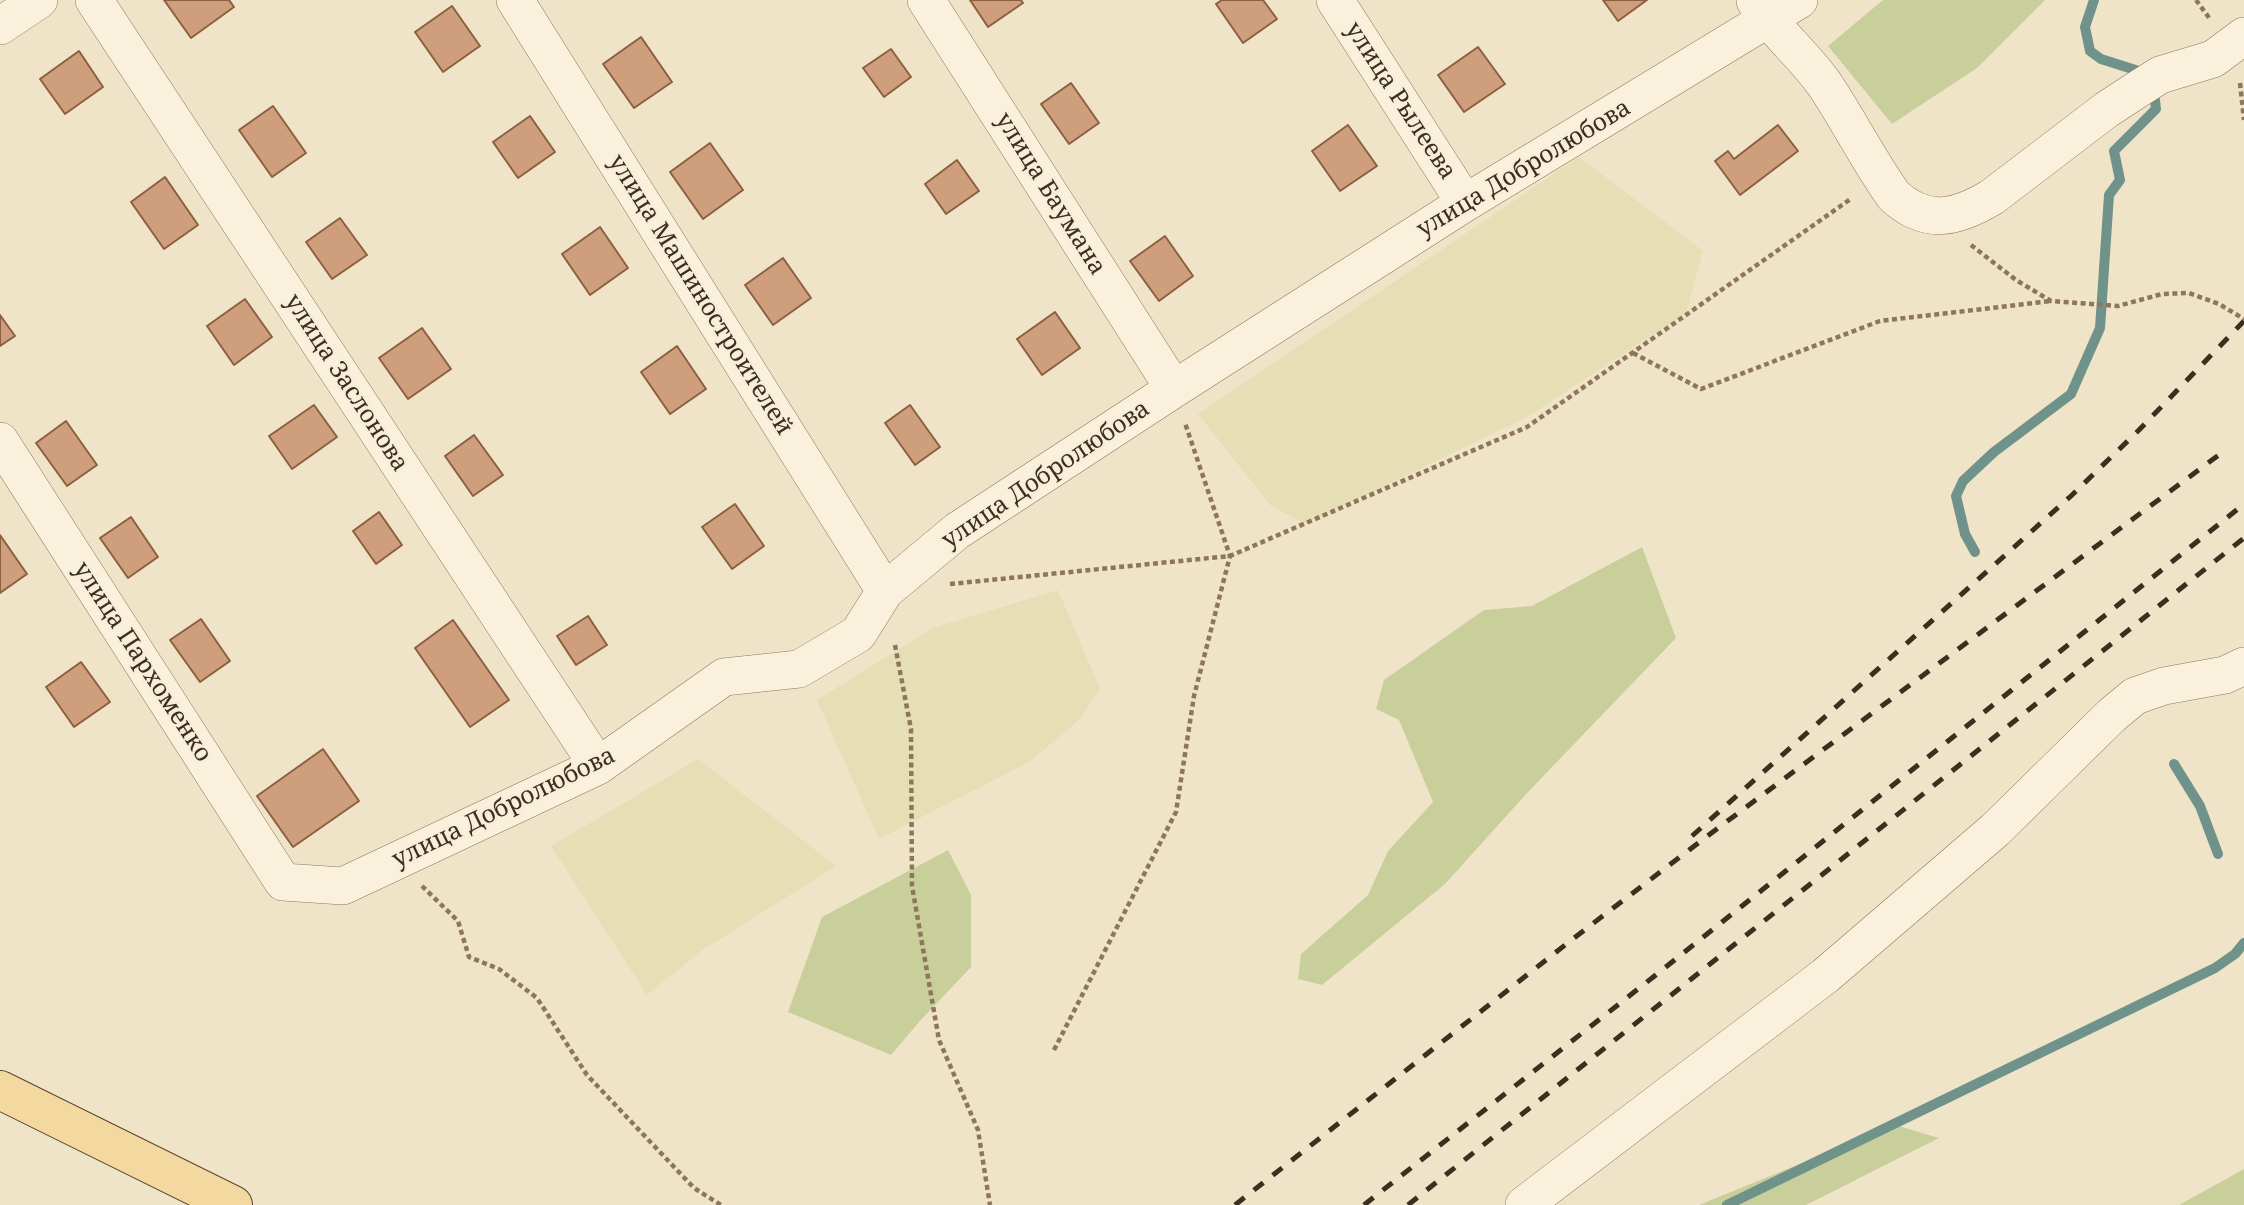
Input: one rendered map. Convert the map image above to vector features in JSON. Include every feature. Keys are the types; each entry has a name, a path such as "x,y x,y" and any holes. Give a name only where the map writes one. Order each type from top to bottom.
{"main road":[{"path":"0,1090 233,1205"}],"street":[{"path":"0,26 39,0"},
{"name":"улица Заслонова","path":"94,0 598,766"},
{"name":"улица Машиностроителей","path":"515,0 885,590"},
{"name":"улица Баумана","path":"926,0 1174,389"},
{"name":"улица Рылеева","path":"1335,0 1465,203"},
{"name":"улица Добролюбова","path":"283,882 343,886 598,766 724,677 799,669 858,634 885,590 957,531 1761,10 1799,0"},
{"path":"1761,10 1824,84 1894,197 1906,207 1935,216 1950,215 1983,203 2106,110 2144,85 2160,75 2213,59 2244,36"},
{"name":"улица Пархоменко","path":"0,442 283,882"},
{"path":"1524,1205 1825,976 1995,830 2112,715 2135,696 2164,686 2225,675 2244,666"}],"path":[{"path":"940,585 1230,556 1527,428 1881,178"},
{"path":"1935,216 2016,280 2051,301"},
{"path":"1633,354 1701,389 1880,321 2051,301 2118,306 2161,294 2189,293 2219,304 2244,319"},
{"path":"1054,1050 1176,812 1194,696 1230,556 1174,389"},
{"path":"885,590 911,729 912,886 939,1040 978,1130 990,1205"},
{"path":"397,861 458,921 469,957 499,969 537,998 587,1074 694,1188 721,1205"}],"shaded area":[{"path":"1579,157 1703,251 1686,313 1527,417 1306,524 1271,506 1198,414"},
{"path":"1058,590 1100,689 1080,719 1031,761 879,839 817,700 933,628"},
{"path":"698,759 836,866 701,951 647,995 551,846"}],"green space":[{"path":"1883,0 2045,0 1977,68 1892,124 1828,46"},
{"path":"1642,547 1676,638 1528,792 1445,884 1322,985 1298,979 1301,954 1368,895 1388,851 1433,802 1399,720 1376,709 1384,680 1484,610 1532,606"},
{"path":"948,850 971,895 971,967 891,1055 788,1012 822,917"},
{"path":"1895,1125 1939,1138 1806,1205 1699,1205"},
{"path":"2244,1169 2244,1205 2179,1205"}],"building":[{"path":"164,0 229,0 234,7 191,38"},
{"path":"970,0 1021,0 1023,3 988,27"},
{"path":"1222,0 1263,0 1277,19 1243,43 1216,4"},
{"path":"1603,0 1647,0 1618,21"},
{"path":"452,6 480,46 443,72 415,32"},
{"path":"641,37 672,82 634,108 603,64"},
{"path":"1478,47 1505,84 1464,112 1438,75"},
{"path":"891,49 911,77 884,97 863,68"},
{"path":"79,51 103,87 65,114 40,79"},
{"path":"1071,83 1099,123 1069,144 1041,104"},
{"path":"273,106 306,153 272,177 239,130"},
{"path":"530,116 555,152 518,178 493,142"},
{"path":"1348,125 1377,166 1340,191 1312,151"},
{"path":"1778,125 1798,151 1740,195 1715,161 1728,151 1734,159"},
{"path":"710,143 743,190 703,219 670,172"},
{"path":"957,160 979,191 946,214 925,184"},
{"path":"165,177 198,225 164,249 131,202"},
{"path":"340,218 367,255 332,279 306,242"},
{"path":"600,227 628,268 590,295 562,254"},
{"path":"1165,236 1193,276 1159,301 1130,261"},
{"path":"783,258 811,298 773,325 745,285"},
{"path":"245,299 272,337 234,365 207,326"},
{"path":"1055,312 1080,348 1042,375 1017,339"},
{"path":"0,315 15,336 0,346"},
{"path":"422,328 451,369 408,399 379,358"},
{"path":"677,346 706,389 670,414 641,372"},
{"path":"314,405 337,437 292,469 269,436"},
{"path":"910,405 940,447 915,465 885,423"},
{"path":"66,421 97,465 67,486 36,443"},
{"path":"474,435 503,475 473,496 445,456"},
{"path":"735,504 764,546 732,569 702,527"},
{"path":"379,512 402,545 376,564 353,531"},
{"path":"131,517 158,557 128,578 100,538"},
{"path":"0,535 27,574 0,593"},
{"path":"588,616 607,645 576,665 557,636"},
{"path":"201,619 230,661 200,682 170,640"},
{"path":"453,620 509,700 470,727 415,648"},
{"path":"81,662 110,702 74,727 46,687"},
{"path":"323,749 359,801 293,847 257,796"}],"waterway":[{"path":"2094,0 2085,27 2090,51 2101,59 2142,72"},
{"path":"1975,552 1965,534 1956,496 1963,481 1994,452 2071,394 2100,328 2109,195 2120,180 2114,151 2156,109 2155,100"},
{"path":"2174,764 2200,806 2218,854"},
{"path":"1727,1205 2215,968 2235,954 2244,943"}],"railway":[{"path":"1692,836 2071,496 2244,321"},
{"path":"1235,1205 1706,837 2220,454"},
{"path":"1364,1205 2244,504"},
{"path":"1408,1205 2244,538"}]}
